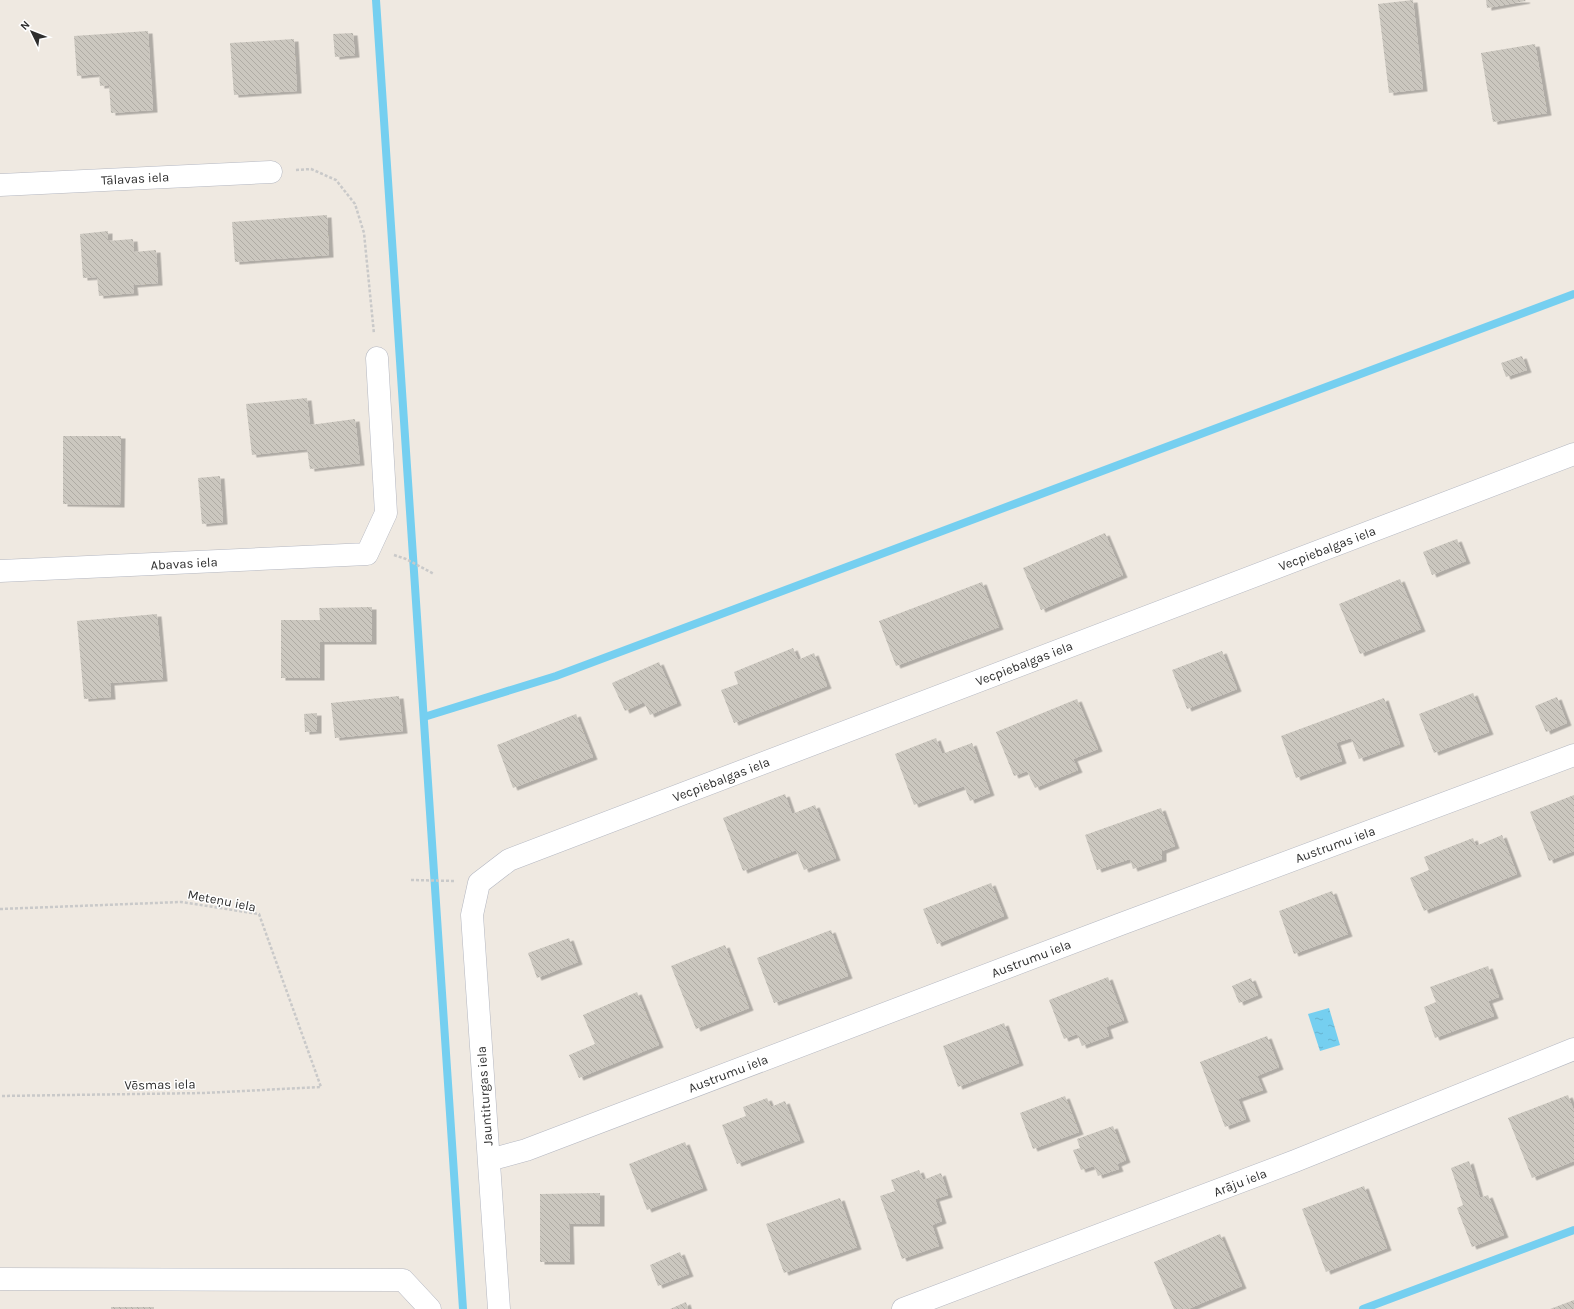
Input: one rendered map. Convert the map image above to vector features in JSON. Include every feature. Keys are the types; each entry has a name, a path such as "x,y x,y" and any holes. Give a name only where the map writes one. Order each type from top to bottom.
{"street":[{"name":"Tālavas iela","path":"0,185 271,172"},
{"name":"Abavas iela","path":"0,572 367,554 386,513 377,358"},
{"name":"Vecpiebalgas iela","path":"479,883 509,860 1574,454"},
{"name":"Austrumu iela","path":"489,1160 526,1150 1121,924 1574,756"},
{"name":"Jauntiturgas iela","path":"479,883 472,915 499,1309"},
{"name":"Arāju iela","path":"903,1309 1295,1161 1574,1049"},
{"path":"0,1279 403,1280 430,1309"}],"path":[{"path":"311,169 336,180 355,204 364,233 377,358"},
{"path":"406,559 434,574"},
{"path":"411,880 447,881"},
{"name":"Meteņu iela","path":"0,909 181,902 259,914 320,1087"},
{"name":"Vēsmas iela","path":"0,1096 204,1093 320,1087"}],"water":[{"path":"1329,1008 1340,1045 1320,1051 1308,1014"}],"building":[{"path":"1413,0 1423,89 1389,93 1378,4"},
{"path":"1486,0 1525,0 1526,1 1487,8"},
{"path":"148,31 153,110 111,113 109,85 100,86 99,74 77,76 74,36"},
{"path":"353,33 355,55 335,57 333,34"},
{"path":"294,39 297,91 234,95 230,43"},
{"path":"1535,44 1547,113 1493,122 1481,53"},
{"path":"327,215 329,255 235,262 232,222"},
{"path":"108,231 108,241 133,239 134,252 156,250 158,283 133,285 134,293 99,296 97,277 83,278 80,234"},
{"path":"1522,356 1527,370 1506,377 1501,363"},
{"path":"307,398 310,425 355,419 360,463 310,469 307,449 252,455 246,404"},
{"path":"63,436 121,436 120,505 63,504"},
{"path":"220,476 223,522 202,524 198,478"},
{"path":"1105,533 1123,575 1041,610 1023,568"},
{"path":"1457,539 1466,561 1432,575 1423,552"},
{"path":"1400,579 1421,629 1360,654 1339,604"},
{"path":"982,582 999,627 896,666 879,621"},
{"path":"372,607 372,642 320,642 320,678 281,678 281,620 320,620 319,608"},
{"path":"157,614 163,679 110,683 111,697 84,699 77,621"},
{"path":"793,648 798,660 814,653 827,686 734,723 721,690 738,684 734,672"},
{"path":"1222,651 1237,689 1187,709 1172,670"},
{"path":"659,662 677,703 650,715 644,702 625,711 612,683"},
{"path":"1473,693 1489,732 1434,753 1419,714"},
{"path":"399,696 403,731 335,738 331,703"},
{"path":"1557,697 1567,723 1546,732 1535,706"},
{"path":"1384,698 1400,744 1359,759 1351,738 1336,743 1342,761 1296,778 1281,736"},
{"path":"1077,699 1098,749 1073,759 1078,770 1035,788 1027,771 1014,776 996,732"},
{"path":"317,713 317,731 305,732 304,714"},
{"path":"576,714 593,757 513,788 497,745"},
{"path":"936,738 942,754 972,743 990,793 970,801 964,786 914,805 895,754"},
{"path":"785,794 792,814 815,805 836,858 804,870 796,850 743,871 723,818"},
{"path":"1574,795 1574,851 1549,861 1530,812"},
{"path":"1161,808 1175,846 1162,851 1162,859 1133,869 1130,859 1097,870 1085,835"},
{"path":"1502,835 1517,874 1424,911 1410,878 1429,870 1424,857 1473,838 1476,846"},
{"path":"991,883 1004,916 937,944 923,909"},
{"path":"1332,891 1348,934 1294,954 1279,911"},
{"path":"831,930 848,976 774,1003 757,958"},
{"path":"569,938 578,962 537,978 528,953"},
{"path":"725,945 749,1008 696,1029 671,966"},
{"path":"1488,966 1499,997 1488,1001 1494,1016 1435,1038 1424,1007 1436,1002 1430,987"},
{"path":"1108,977 1124,1020 1106,1027 1109,1036 1082,1046 1077,1034 1064,1039 1049,1000"},
{"path":"1251,978 1258,995 1239,1003 1232,986"},
{"path":"637,992 659,1045 579,1078 569,1055 595,1044 583,1015"},
{"path":"1004,1023 1019,1063 958,1087 943,1046"},
{"path":"1267,1036 1279,1067 1257,1076 1263,1090 1238,1099 1246,1119 1225,1127 1200,1062"},
{"path":"1568,1095 1574,1111 1574,1161 1532,1178 1508,1118"},
{"path":"1065,1096 1079,1132 1033,1149 1020,1113"},
{"path":"767,1098 771,1107 785,1101 800,1140 737,1164 722,1125 746,1116 743,1107"},
{"path":"1113,1126 1126,1160 1117,1164 1119,1169 1098,1176 1094,1166 1081,1170 1073,1150 1080,1148 1077,1139"},
{"path":"685,1142 703,1188 647,1210 629,1164"},
{"path":"1469,1161 1480,1198 1488,1195 1504,1235 1472,1247 1457,1208 1463,1205 1451,1168"},
{"path":"919,1170 923,1180 941,1173 948,1195 935,1199 942,1221 932,1225 939,1246 902,1259 880,1196 895,1191 891,1180"},
{"path":"1364,1186 1387,1248 1326,1272 1302,1209"},
{"path":"600,1193 600,1224 569,1224 570,1262 540,1262 540,1194"},
{"path":"840,1198 857,1247 784,1273 766,1224"},
{"path":"1220,1234 1242,1286 1188,1309 1174,1309 1154,1262"},
{"path":"680,1252 689,1274 658,1286 650,1265"},
{"path":"1574,1300 1574,1309 1550,1309"},
{"path":"686,1302 688,1309 670,1309"},
{"path":"111,1307 154,1307 154,1309 111,1309"}],"waterway":[{"path":"376,0 463,1309"},
{"path":"424,717 556,676 1574,294"},
{"path":"1363,1309 1574,1230"}]}
